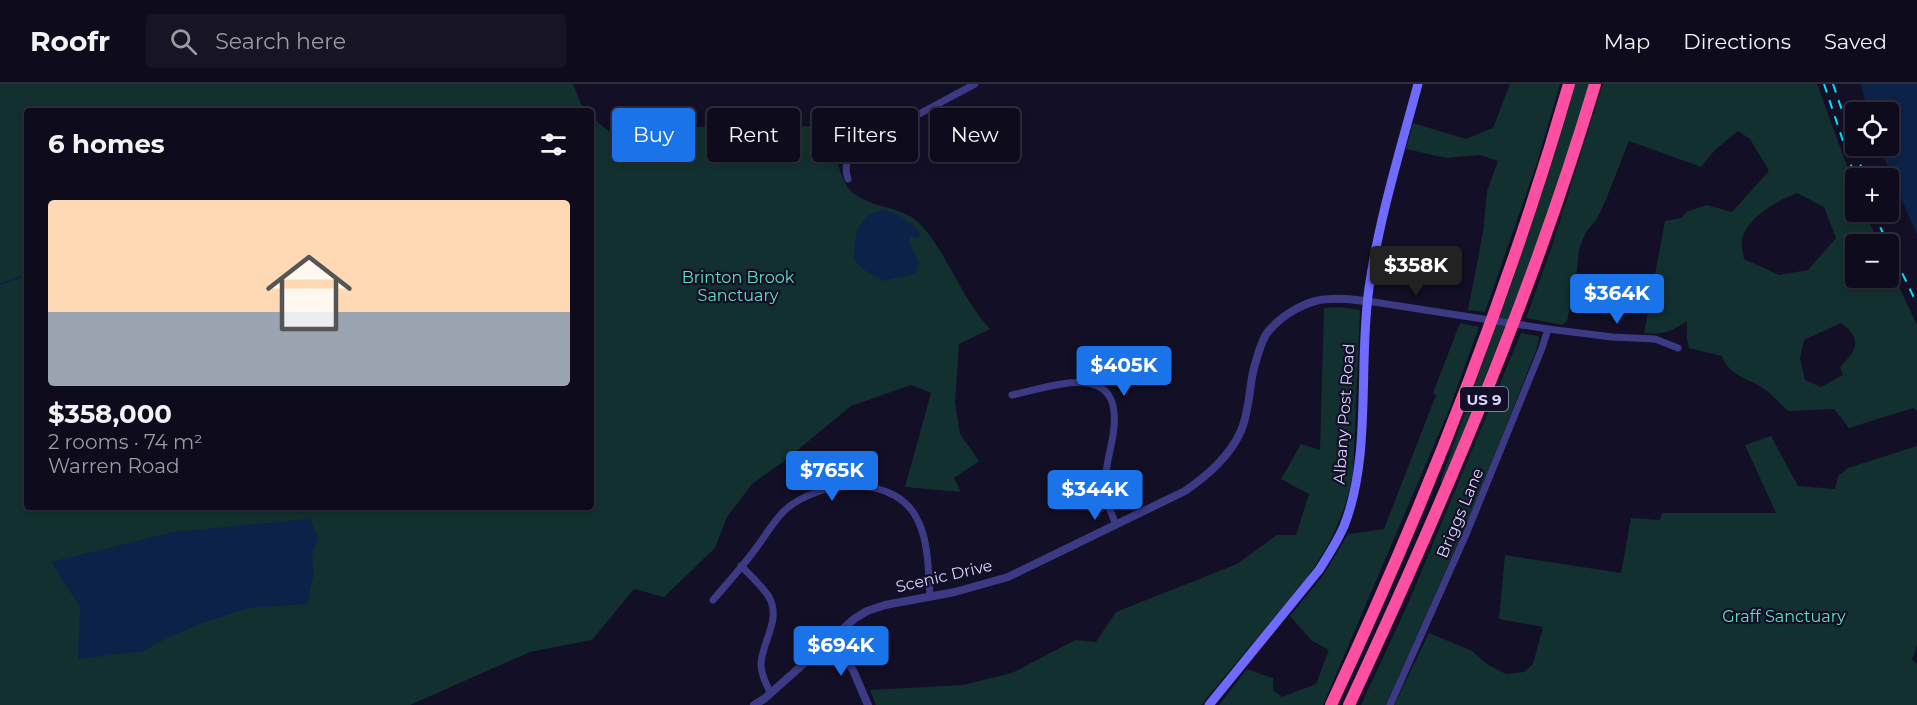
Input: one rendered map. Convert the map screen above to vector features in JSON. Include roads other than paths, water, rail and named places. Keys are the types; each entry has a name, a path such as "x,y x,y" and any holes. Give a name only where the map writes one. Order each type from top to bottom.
{"highway":[{"name":"US 9","path":"1331,705 1418,511 1475,365 1536,193 1569,84"},
{"name":"US 9","path":"1349,705 1433,521 1497,365 1542,246 1595,84"}],"main road":[{"name":"Albany Post Road","path":"1209,705 1310,582 1330,553 1344,526 1352,502 1358,468 1367,301 1380,231 1418,84"}],"street":[{"path":"848,179 846,166 856,148 975,84"},
{"name":"Scenic Drive","path":"754,705 854,619 867,611 930,595 955,592 1008,577 1185,491 1226,456 1241,431 1248,408 1253,371 1268,333 1300,306 1329,298 1367,301"},
{"path":"1367,301 1538,328 1612,337 1656,339 1678,348"},
{"name":"Briggs Lane","path":"1390,705 1467,532 1538,359 1548,329"},
{"path":"1012,394 1068,382 1090,382 1107,391 1116,409 1105,473 1105,494 1116,525"},
{"path":"713,600 784,511 803,497 839,487 873,487 900,501 909,509 919,522 925,544 930,595"},
{"path":"741,566 770,598 774,608 761,668 770,692"},
{"path":"831,639 853,670 868,705"}],"water":[{"path":"1860,84 1917,84 1917,235 1899,193 1899,168 1888,168 1883,156 1899,156 1899,102 1866,102"},
{"path":"886,210 902,217 920,232 918,238 911,236 909,242 919,263 915,274 884,281 864,270 854,260 859,227 868,216"},
{"path":"310,519 318,537 312,555 314,573 307,604 248,608 199,624 144,651 78,659 80,607 51,562 173,532"}],"waterway":[{"path":"0,284 24,276"}],"railway":[{"path":"1824,84 1852,168"},
{"path":"1833,84 1862,168"},
{"path":"1878,222 1917,304"}],"park label":[{"name":"Brinton Brook Sanctuary","path":"738,286"},
{"name":"Graff Sanctuary","path":"1784,616"}]}
